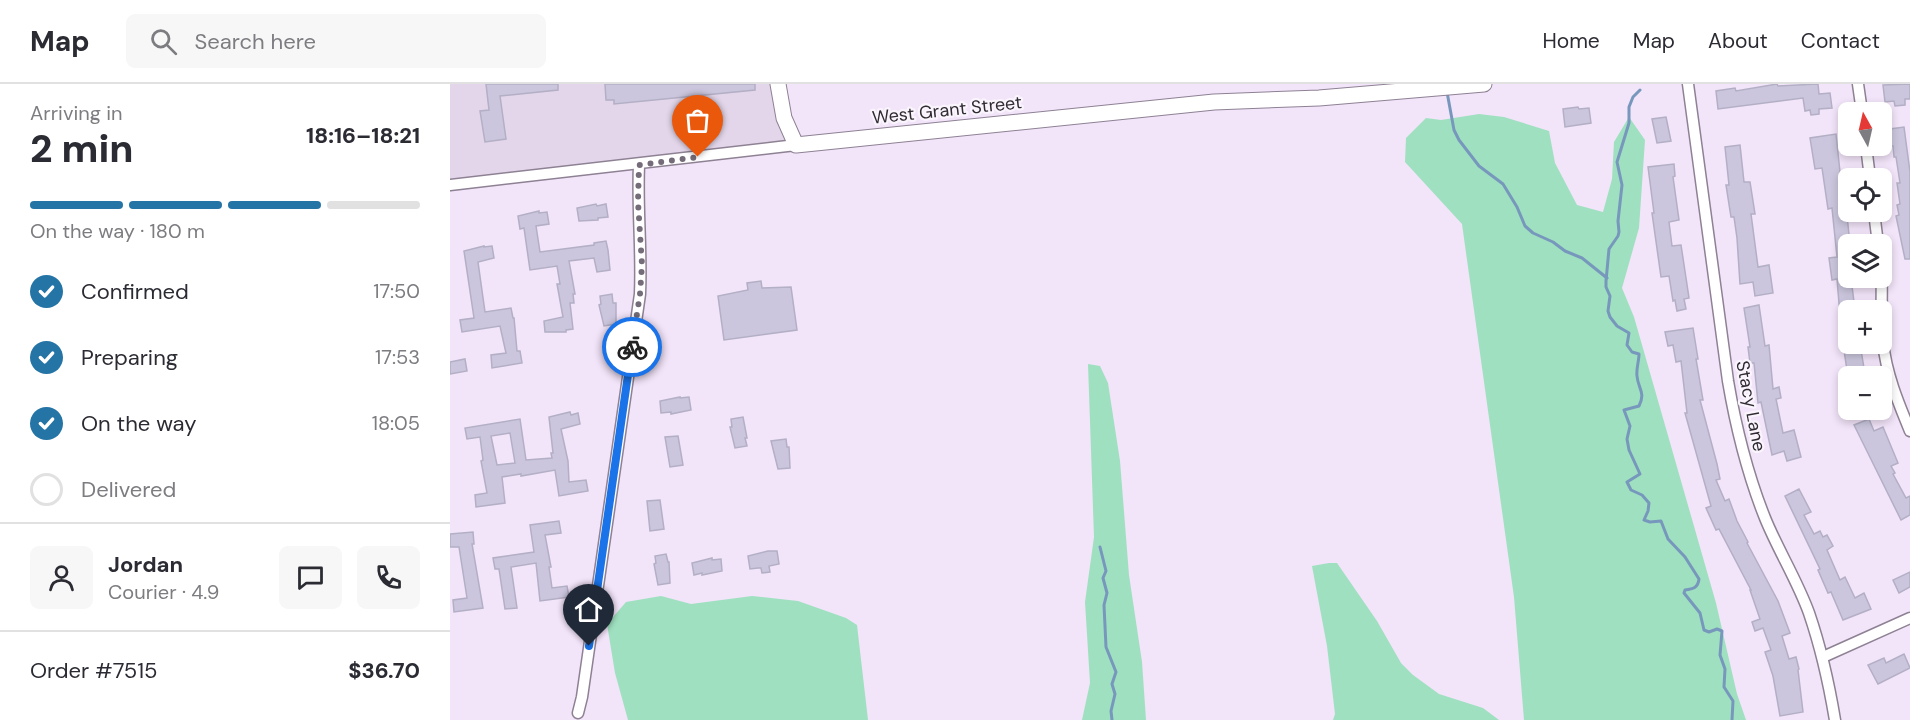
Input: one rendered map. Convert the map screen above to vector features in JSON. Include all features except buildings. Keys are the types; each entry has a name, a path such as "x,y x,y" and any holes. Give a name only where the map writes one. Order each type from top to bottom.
{"main road":[{"path":"778,84 783,118 796,145"},
{"name":"West Grant Street","path":"796,145 1214,102 1340,96 1484,84"}],"street":[{"name":"Stacy Lane","path":"1688,84 1728,381 1741,447 1764,515 1800,590 1823,657 1835,720"},
{"path":"1858,84 1861,102"},
{"name":"West Grant Street","path":"450,185 639,165 796,145"},
{"path":"578,713 640,294 642,265 638,202 639,165"},
{"path":"1881,288 1881,317 1885,352 1895,393 1910,431"},
{"path":"1823,657 1910,618"}],"shaded area":[{"path":"450,84 778,84 796,145 450,185"}],"green space":[{"path":"1479,114 1504,117 1549,131 1555,163 1577,205 1603,212 1612,179 1614,142 1629,117 1645,140 1639,228 1622,288 1634,317 1716,603 1737,694 1746,720 1524,720 1514,597 1462,224 1405,162 1406,138 1426,118 1441,120"},
{"path":"1088,364 1100,366 1108,383 1120,461 1129,575 1142,662 1146,720 1082,720 1090,683 1085,602 1094,537"},
{"path":"1337,563 1377,621 1401,663 1413,675 1439,694 1483,708 1499,720 1333,720 1335,714 1327,646 1312,566"},
{"path":"661,596 691,604 752,596 798,601 846,618 857,625 868,720 628,720 615,673 607,624 626,602"}],"waterway":[{"path":"1640,90 1633,97 1629,107 1629,123 1617,162 1622,185 1619,232 1609,249 1606,281 1610,296 1608,311 1610,317 1617,326 1629,333 1627,345 1632,352 1639,354 1637,373 1642,394 1641,401 1639,406 1624,410 1630,426 1627,439 1629,450 1640,474 1627,482 1631,490 1642,495 1649,503 1644,520 1661,521 1668,539 1685,557 1699,579 1696,586 1685,590 1684,593 1700,613 1704,630 1722,631 1720,655 1725,669 1724,687 1733,701 1732,720"},
{"path":"1447,92 1454,130 1459,140 1479,166 1503,184 1525,226 1565,251 1582,258 1607,278"},
{"path":"1100,547 1106,571 1103,578 1107,593 1104,605 1106,647 1116,672 1112,684 1115,694 1111,711 1112,720"}],"way so far":[{"path":"632,347 642,265 638,202 639,165 698,157"}],"route":[{"path":"589,646 632,347"}]}
